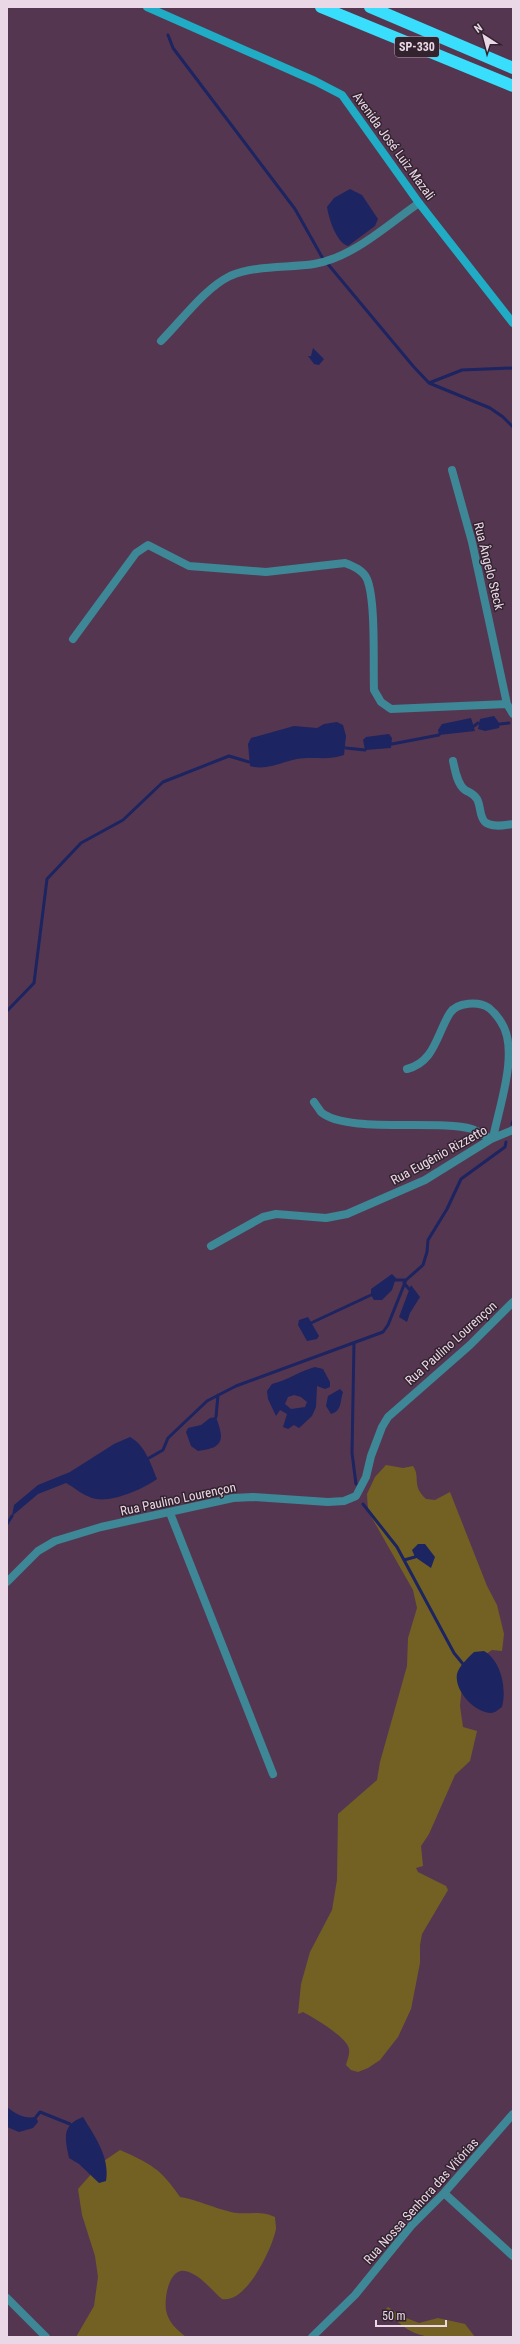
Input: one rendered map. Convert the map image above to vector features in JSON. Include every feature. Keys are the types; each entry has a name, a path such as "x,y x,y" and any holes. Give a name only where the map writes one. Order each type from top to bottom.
{"highway":[{"name":"SP-330","path":"321,7 513,86"},
{"name":"SP-330","path":"370,7 513,68"},
{"path":"378,7 403,21"}],"main road":[{"name":"Avenida José Luiz Mazali","path":"147,7 315,81 342,95 419,203 513,323"}],"street":[{"path":"161,341 217,283 231,276 258,270 315,264 340,256 419,203"},
{"name":"Rua Ângelo Steck","path":"452,470 474,550 507,704 513,714"},
{"path":"73,639 136,553 148,545 189,566 266,572 345,563 355,566 366,578 368,584 371,596 374,690 381,702 391,709 507,704"},
{"path":"452,761 459,783 464,790 473,793 478,800 481,817 486,823 494,826 513,824"},
{"path":"314,1102 322,1112 333,1119 391,1126 449,1126 472,1130 492,1138 504,1099 509,1049 505,1028 488,1008 478,1004 464,1004 455,1007 450,1013 438,1042 427,1057 414,1067 407,1069"},
{"name":"Rua Eugênio Rizzetto","path":"211,1246 262,1217 276,1214 326,1218 347,1214 425,1180 492,1138 513,1130"},
{"name":"Rua Paulino Lourençon","path":"7,1582 38,1551 55,1541 101,1527 233,1498 253,1497 328,1502 344,1501 356,1496 366,1478 371,1456 382,1427 388,1417 470,1345 513,1302"},
{"path":"170,1513 273,1774"},
{"name":"Rua Nossa Senhora das Vitórias","path":"312,2337 355,2295 411,2226 444,2193 513,2114"},
{"path":"444,2193 513,2256"},
{"path":"7,2298 46,2337"}],"shaded area":[{"path":"350,189 362,195 378,219 375,226 348,246 340,240 331,224 327,207 334,198"},
{"path":"313,348 324,359 319,365 314,364 308,356 311,356"},
{"path":"494,716 500,724 499,728 485,731 478,729 480,719"},
{"path":"471,718 475,731 439,735 438,730 442,724"},
{"path":"337,722 343,725 346,736 344,755 332,758 297,759 268,767 250,766 248,744 251,738 294,726 317,728 324,724"},
{"path":"389,734 392,738 391,748 365,750 363,740 366,737"},
{"path":"392,1274 396,1278 392,1290 382,1300 374,1300 371,1295 371,1289"},
{"path":"411,1285 420,1297 410,1313 407,1322 399,1317"},
{"path":"308,1317 319,1336 317,1339 307,1341 298,1325 299,1320"},
{"path":"315,1367 323,1369 330,1382 330,1387 325,1389 317,1386 316,1407 312,1416 299,1428 294,1425 288,1429 283,1427 287,1414 280,1410 276,1416 268,1399 267,1391 272,1384","holes":["294,1395 301,1397 307,1402 305,1407 291,1409 285,1404 288,1397"]},
{"path":"340,1389 343,1392 339,1408 335,1413 331,1414 326,1406 328,1396"},
{"path":"216,1417 221,1437 218,1445 207,1450 198,1451 191,1446 186,1432 188,1428 201,1425 210,1418"},
{"path":"130,1437 135,1440 144,1450 157,1479 128,1494 111,1499 96,1499 80,1492 66,1483 38,1494 12,1516 14,1505 38,1485 70,1472 114,1444"},
{"path":"386,1465 403,1468 413,1466 416,1474 417,1486 421,1494 426,1499 435,1500 450,1492 487,1586 497,1605 504,1634 502,1651 492,1650 483,1656 463,1676 460,1706 463,1727 477,1731 470,1761 455,1775 429,1834 421,1846 423,1866 416,1868 418,1872 446,1886 448,1890 422,1934 420,1945 420,1963 411,2009 398,2037 380,2060 368,2068 358,2072 351,2070 346,2065 349,2049 343,2039 322,2023 303,2012 298,2014 301,1984 310,1952 332,1910 337,1880 338,1814 377,1780 380,1762 407,1666 408,1638 417,1608 413,1590 368,1511 367,1494 375,1477"},
{"path":"418,1544 425,1544 435,1557 431,1568 415,1557 412,1550"},
{"path":"484,1651 495,1661 503,1684 504,1692 502,1707 492,1713 485,1712 472,1705 462,1694 457,1681 458,1671 467,1659 474,1652"},
{"path":"7,2107 20,2115 36,2117 38,2122 33,2128 19,2132 7,2127"},
{"path":"83,2117 104,2155 107,2172 106,2181 99,2183 79,2164 69,2158 66,2145 66,2133 71,2124"},
{"path":"120,2150 140,2159 154,2168 167,2179 180,2197 231,2212 263,2213 275,2217 276,2229 269,2249 249,2284 240,2293 231,2298 222,2299 190,2272 180,2271 171,2279 166,2298 167,2314 173,2325 186,2337 76,2337 94,2306 98,2277 95,2256 82,2215 78,2189 101,2163"},
{"path":"388,2307 401,2316 419,2323 438,2318 465,2324 475,2337 436,2337 416,2333 406,2328 396,2320 386,2309"}],"waterway":[{"path":"168,35 173,48 295,209 322,257 413,366 429,383 490,408 503,417 513,427"},
{"path":"429,383 462,370 513,368"},
{"path":"474,726 478,723"},
{"path":"500,724 509,723"},
{"path":"392,744 439,735"},
{"path":"346,748 365,750"},
{"path":"7,1011 34,983 47,879 81,843 123,820 163,782 229,756 249,762"},
{"path":"149,1458 163,1450 168,1438 207,1401 236,1386 383,1332 388,1325 406,1280 423,1265 427,1252 428,1240 447,1209 461,1179 505,1147 506,1142"},
{"path":"396,1280 406,1280"},
{"path":"404,1283 409,1289"},
{"path":"311,1323 371,1295"},
{"path":"354,1343 352,1453 356,1484"},
{"path":"216,1417 218,1395"},
{"path":"363,1504 397,1547 454,1653 463,1664"},
{"path":"7,1524 12,1516"},
{"path":"404,1560 415,1557"},
{"path":"36,2117 40,2112 70,2124"}]}
